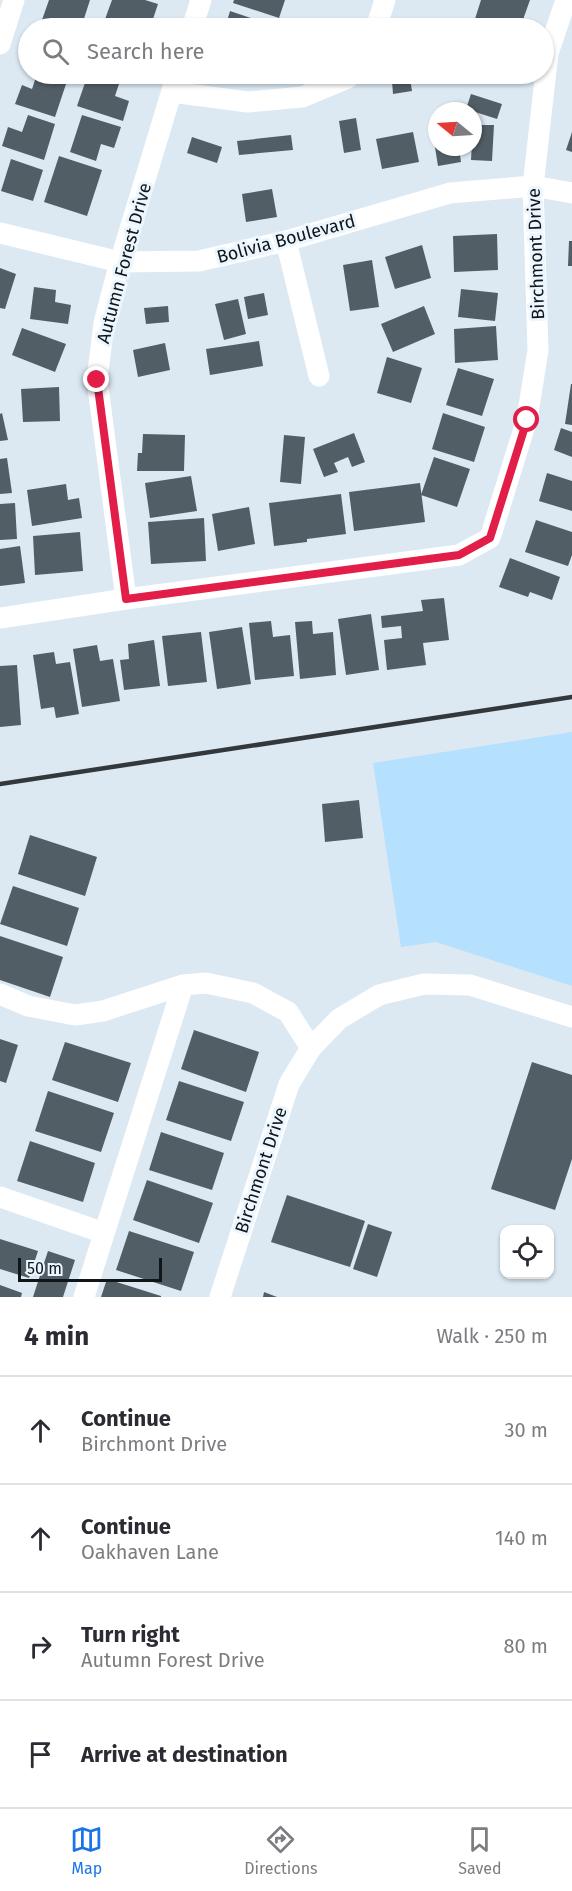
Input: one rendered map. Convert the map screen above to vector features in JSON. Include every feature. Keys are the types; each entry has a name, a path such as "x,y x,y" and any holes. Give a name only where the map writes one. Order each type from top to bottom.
{"street":[{"path":"0,44 14,0"},
{"path":"195,18 201,0"},
{"path":"379,18 385,0"},
{"name":"Birchmont Drive","path":"554,35 566,0"},
{"name":"Autumn Forest Drive","path":"126,599 97,380 104,323 174,84"},
{"path":"178,84 249,102 302,97 333,84"},
{"name":"Birchmont Drive","path":"0,618 459,555 490,538 527,420 538,350 533,186 544,84"},
{"name":"Bolivia Boulevard","path":"0,233 120,262 199,261 286,241 450,193 533,186 572,193"},
{"path":"286,241 319,376"},
{"path":"0,994 28,1006 75,1016 103,1011 183,985 206,983 253,993 288,1012 311,1048"},
{"name":"Birchmont Drive","path":"220,1297 289,1084 311,1048 339,1019 380,995 424,984 470,985 572,1017"},
{"path":"84,1297 183,985"},
{"path":"0,1197 104,1233"}],"shaded area":[{"path":"572,732 572,986 436,942 401,947 373,763"}],"building":[{"path":"49,0 90,0 84,18 43,18"},
{"path":"112,0 145,0 158,4 153,18 105,18"},
{"path":"234,0 285,0 279,18 233,3"},
{"path":"481,0 530,0 524,18 475,18"},
{"path":"230,11 251,18 228,18"},
{"path":"34,84 66,84 55,117 15,104 22,85 32,89"},
{"path":"85,84 119,84 115,96 129,101 123,121 77,106"},
{"path":"392,84 411,84 412,91 393,94"},
{"path":"471,94 502,104 497,119 482,114 482,102 468,102"},
{"path":"28,115 55,124 44,160 2,146 8,127 22,132"},
{"path":"82,115 121,127 114,148 101,144 96,161 70,152"},
{"path":"356,118 361,150 344,153 339,121"},
{"path":"482,125 494,125 492,161 471,160 471,156 482,156"},
{"path":"413,132 419,162 382,169 376,139"},
{"path":"572,132 572,152 566,150"},
{"path":"291,135 293,150 239,155 237,141"},
{"path":"192,137 222,147 217,163 187,153"},
{"path":"59,156 102,170 87,216 44,202"},
{"path":"436,156 460,156 461,162 438,166"},
{"path":"11,159 43,170 33,201 1,191"},
{"path":"272,189 277,217 246,222 242,194"},
{"path":"497,234 498,270 454,272 453,236"},
{"path":"569,241 572,241 572,266 568,266"},
{"path":"422,245 431,278 395,289 385,257"},
{"path":"372,260 379,307 350,311 343,265"},
{"path":"0,268 16,274 5,309 0,308"},
{"path":"34,287 56,290 55,302 71,305 68,324 30,319"},
{"path":"461,289 498,293 495,321 458,317"},
{"path":"264,293 268,315 248,319 244,297"},
{"path":"238,299 246,334 224,340 215,304"},
{"path":"168,306 169,322 146,324 144,308"},
{"path":"424,306 435,334 393,352 381,324"},
{"path":"496,326 498,360 455,363 454,329"},
{"path":"22,328 66,344 55,372 12,355"},
{"path":"259,341 263,366 210,375 206,349"},
{"path":"165,343 170,370 138,377 133,350"},
{"path":"387,357 422,368 411,403 377,393"},
{"path":"458,368 494,379 482,416 446,405"},
{"path":"572,384 572,425 565,424"},
{"path":"59,387 60,421 23,422 21,389"},
{"path":"2,413 8,440 0,441 0,414"},
{"path":"443,413 485,427 474,462 432,449"},
{"path":"561,428 572,432 572,457 554,450"},
{"path":"354,433 365,462 352,467 348,457 334,463 338,472 324,477 313,449"},
{"path":"143,434 185,435 184,471 137,471 138,453 142,453"},
{"path":"284,435 305,437 301,484 280,482"},
{"path":"434,457 470,469 457,507 421,495"},
{"path":"7,458 12,493 0,494 0,459"},
{"path":"547,473 572,481 572,511 539,501"},
{"path":"191,476 197,511 150,518 145,483"},
{"path":"420,483 425,522 354,531 349,492"},
{"path":"66,484 68,500 79,498 82,518 32,526 27,490"},
{"path":"341,494 346,534 274,546 269,503"},
{"path":"15,503 17,539 0,540 0,504"},
{"path":"249,507 255,544 218,551 212,514"},
{"path":"204,518 206,561 151,564 148,522"},
{"path":"536,520 572,532 572,555 568,566 525,552"},
{"path":"80,532 83,571 35,575 33,536"},
{"path":"20,546 25,583 0,586 0,549"},
{"path":"510,558 560,577 552,600 530,592 528,597 499,587"},
{"path":"444,598 449,640 423,643 426,665 387,670 384,640 402,638 401,626 382,628 381,616 423,611 421,600"},
{"path":"371,614 379,670 346,675 338,619"},
{"path":"271,621 273,637 290,635 294,676 255,680 249,623"},
{"path":"312,621 313,634 333,632 336,675 300,679 295,622"},
{"path":"242,627 251,684 217,689 209,632"},
{"path":"201,632 207,682 168,686 162,636"},
{"path":"154,640 160,686 124,690 120,660 129,659 128,644"},
{"path":"97,645 100,661 113,659 120,701 82,707 73,649"},
{"path":"54,652 56,664 70,662 79,714 56,718 54,707 41,709 33,655"},
{"path":"17,665 21,725 0,727 0,666"},
{"path":"359,800 363,838 325,842 322,804"},
{"path":"30,835 97,857 85,896 18,874"},
{"path":"13,886 79,908 67,946 0,924"},
{"path":"0,936 63,957 50,997 0,980"},
{"path":"194,1030 259,1052 246,1092 181,1069"},
{"path":"0,1039 18,1045 6,1083 0,1081"},
{"path":"65,1042 131,1063 118,1102 52,1080"},
{"path":"532,1062 572,1075 572,1159 555,1210 491,1189"},
{"path":"179,1081 244,1102 231,1141 166,1120"},
{"path":"48,1091 114,1113 101,1152 35,1131"},
{"path":"161,1132 224,1153 212,1190 149,1170"},
{"path":"30,1141 95,1163 83,1202 17,1181"},
{"path":"147,1180 213,1203 199,1243 133,1220"},
{"path":"287,1195 365,1221 350,1267 271,1242"},
{"path":"368,1224 392,1232 377,1277 353,1269"},
{"path":"129,1231 194,1252 181,1291 116,1270"},
{"path":"0,1239 38,1251 29,1278 0,1269"},
{"path":"48,1251 75,1260 63,1297 33,1297"},
{"path":"107,1279 161,1296 161,1297 101,1297"},
{"path":"0,1285 22,1293 21,1297 0,1297"},
{"path":"264,1292 277,1297 263,1297"}],"railway":[{"path":"0,784 572,697"}],"route":[{"path":"97,380 126,599 459,555 490,538 527,420"}]}
